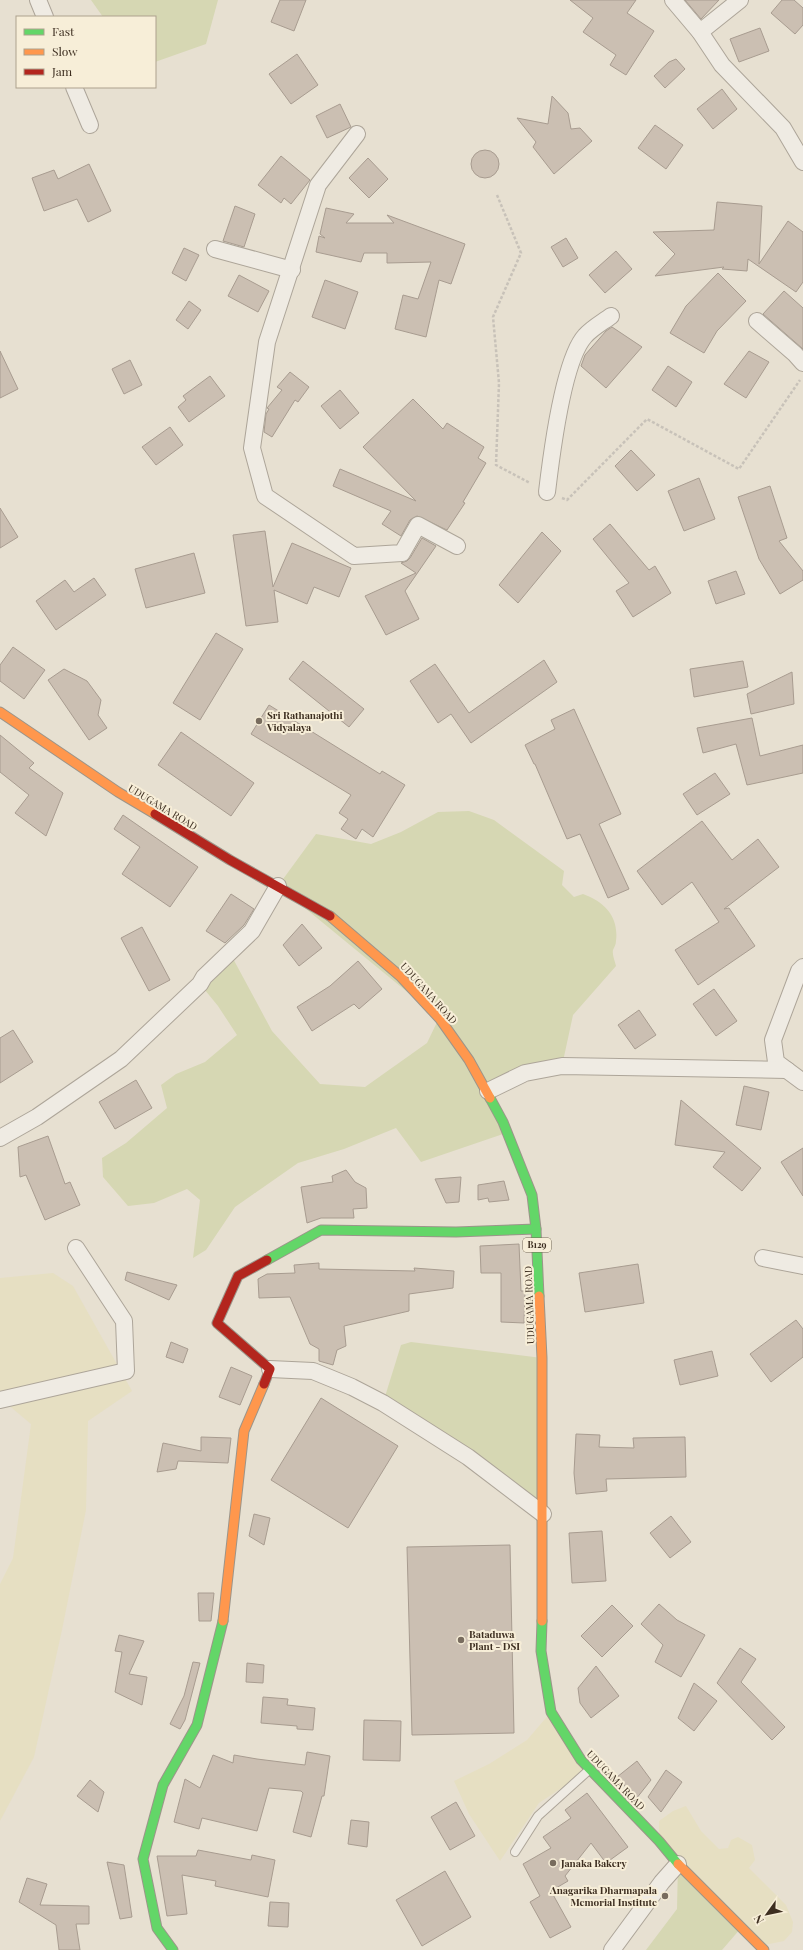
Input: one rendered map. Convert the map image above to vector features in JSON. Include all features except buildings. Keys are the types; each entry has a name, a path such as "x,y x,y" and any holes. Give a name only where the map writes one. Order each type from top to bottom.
{"main road":[{"name":"UDUGAMA ROAD","path":"0,712 118,792 230,860 332,917 400,976 440,1018 469,1060 488,1091 504,1122 506,1133 532,1194 536,1229 541,1308 543,1514 541,1651 551,1712 581,1760 660,1841 678,1864 764,1950"},
{"path":"173,1950 158,1928 143,1859 163,1785 197,1725 223,1623 244,1431 270,1369 217,1324 238,1276 321,1230 456,1232 536,1229"}],"street":[{"path":"38,0 45,16"},
{"path":"673,0 700,32 722,66 783,128 803,162"},
{"path":"700,32 740,0"},
{"path":"74,88 90,125"},
{"path":"357,134 318,185 292,270 267,342 252,448 265,496 354,556 402,553 418,525 457,546"},
{"path":"215,248 292,270"},
{"path":"547,492 551,455 570,363 584,336 611,316"},
{"path":"757,321 795,354 803,363"},
{"path":"0,1138 37,1117 121,1059 200,984 204,977 252,931 278,886"},
{"path":"803,967 799,971 773,1040 776,1062 803,1082"},
{"path":"488,1091 525,1073 562,1066 788,1070"},
{"path":"0,1400 126,1371 124,1321 76,1248"},
{"path":"763,1258 803,1266"},
{"path":"270,1369 313,1371 352,1387 383,1403 468,1457 543,1514"},
{"path":"612,1950 662,1882 678,1864"}],"lane":[{"path":"515,1852 538,1816 590,1769"}],"path":[{"path":"497,195 521,253 493,317 499,382 496,465 547,492 567,500 647,419 739,469 803,377"}],"shaded area":[{"path":"53,1273 73,1286 132,1391 88,1421 86,1510 62,1630 34,1757 0,1821 0,1584 13,1558 31,1424 0,1398 0,1278"},
{"path":"551,1712 590,1769 539,1803 500,1861 469,1814 454,1781 489,1764 527,1740"},
{"path":"686,1806 701,1831 719,1849 728,1848 731,1840 738,1837 752,1845 755,1860 749,1868 786,1905 793,1922 792,1932 784,1941 760,1946 659,1841 659,1821 673,1811"}],"green space":[{"path":"91,0 218,0 206,44 156,62 156,16 102,16"},
{"path":"469,811 494,820 564,871 562,885 574,897 583,894 591,897 604,906 613,918 616,932 616,942 613,950 613,956 616,966 573,1015 562,1066 488,1091 506,1133 421,1162 396,1128 344,1149 298,1163 235,1207 206,1250 193,1258 200,1200 187,1189 154,1203 128,1206 103,1177 102,1158 126,1143 167,1108 161,1085 176,1074 205,1062 237,1035 218,1006 200,984 230,953 272,1031 320,1084 365,1087 427,1043 439,1018 278,886 316,834 371,844 401,832 438,812"},
{"path":"411,1342 542,1358 543,1514 383,1403 401,1345"},
{"path":"678,1864 741,1928 722,1950 646,1950 677,1909"}],"traffic: fast":[{"path":"490,1098 503,1122 532,1195 536,1229 539,1296"},
{"path":"267,1260 321,1230 456,1232 536,1229"},
{"path":"173,1950 157,1928 143,1859 163,1785 197,1725 223,1621"},
{"path":"542,1621 541,1651 551,1712 581,1760 659,1841 678,1864"}],"traffic: slow":[{"path":"0,712 118,792 155,814"},
{"path":"330,916 400,976 440,1019 469,1060 490,1098"},
{"path":"539,1296 542,1358 542,1621"},
{"path":"223,1621 244,1431 264,1384"},
{"path":"678,1864 764,1950"}],"traffic: jam":[{"path":"155,814 230,860 330,916"},
{"path":"264,1384 270,1369 217,1323 238,1276 267,1260"}],"place":[{"name":"Sri Rathanajothi Vidyalaya","path":"259,721"},
{"name":"Bataduwa Plant - DSI","path":"461,1640"},
{"name":"Janaka Bakery","path":"553,1863"},
{"name":"Anagarika Dharmapala Memorial Institute","path":"665,1896"}]}
